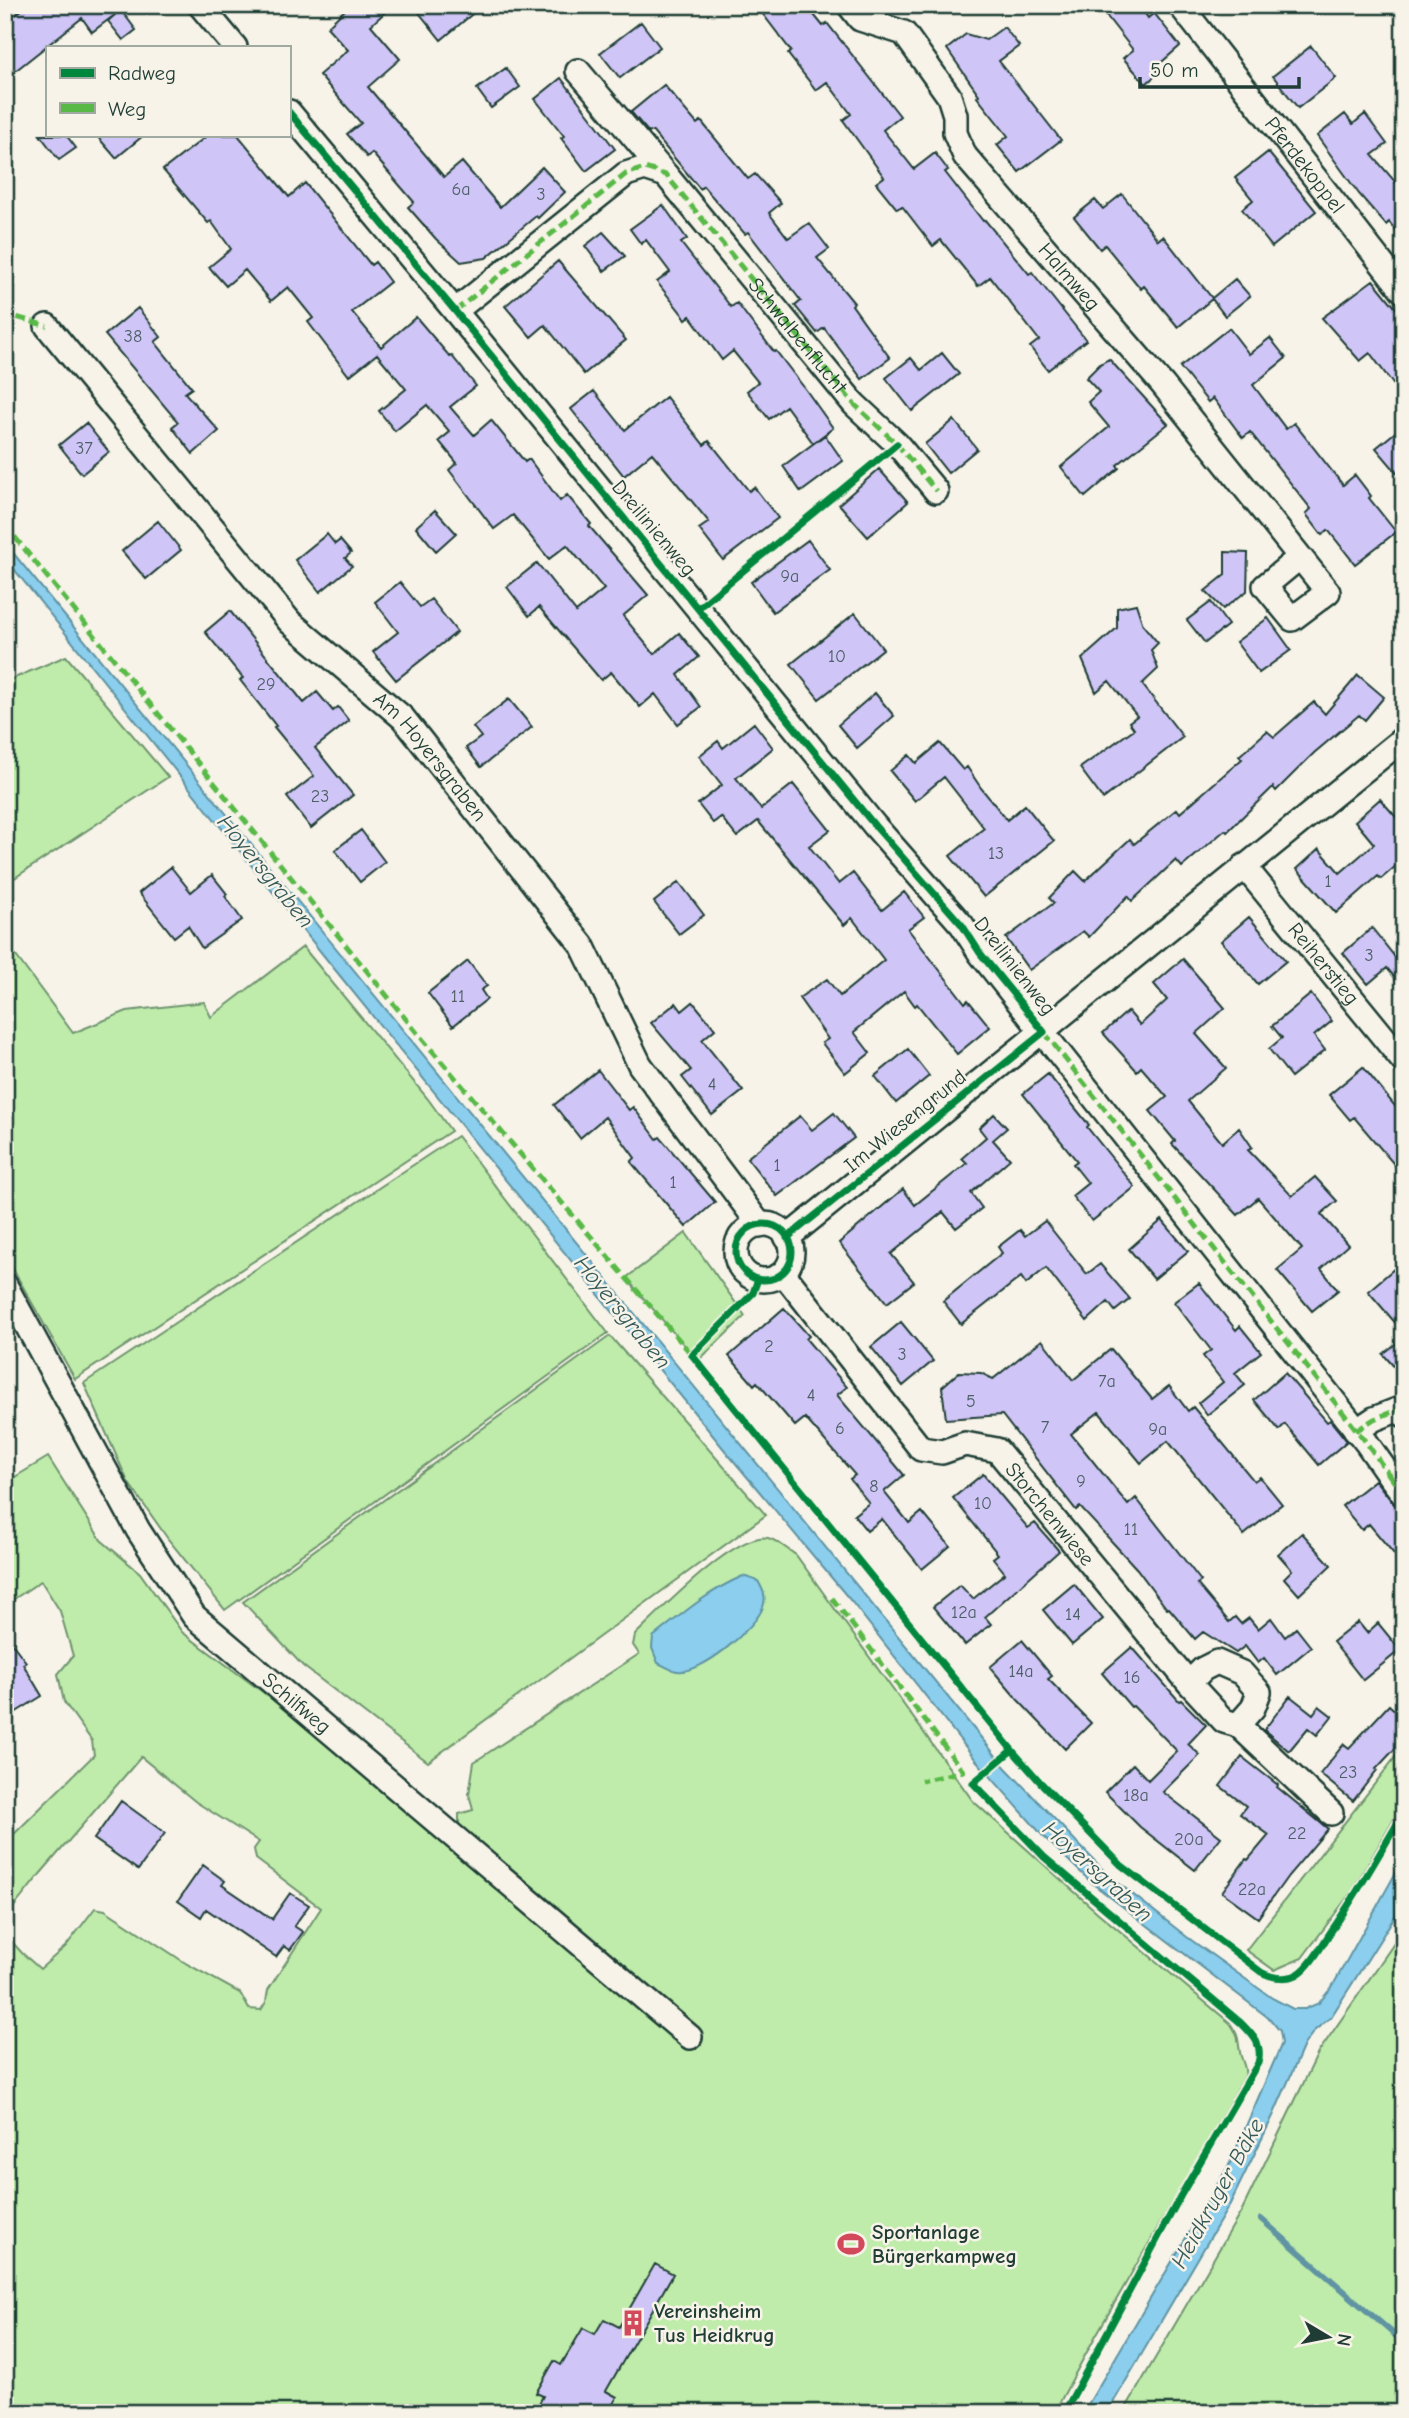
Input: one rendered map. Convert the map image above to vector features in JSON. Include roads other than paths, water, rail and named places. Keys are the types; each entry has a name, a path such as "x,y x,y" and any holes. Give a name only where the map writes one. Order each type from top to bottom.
{"street":[{"path":"200,5 234,46"},
{"name":"Halmweg","path":"849,5 860,19 904,33 949,96 955,115 955,133 965,156 1163,386 1300,557"},
{"name":"Pferdekoppel","path":"1180,5 1404,292"},
{"name":"Schwalbenflucht","path":"578,71 854,404 897,444 936,491"},
{"name":"Dreilinienweg","path":"290,113 455,311 883,836 962,925 980,953 1356,1431 1396,1473 1404,1495"},
{"path":"455,311 626,174 645,168 666,176"},
{"name":"Am Hoyersgraben","path":"47,326 290,622 403,718 582,945 640,1065 760,1225"},
{"name":"Im Wiesengrund","path":"787,1238 1404,738"},
{"name":"Reiherstieg","path":"1244,866 1404,1062"},
{"path":"760,1225 777,1228 787,1238 792,1253 783,1273 771,1279 758,1279 748,1275 738,1263 736,1251 740,1238 751,1228 760,1225"},
{"name":"Storchenwiese","path":"783,1273 921,1448 942,1452 965,1444 996,1450 1189,1683 1224,1721 1238,1725 1331,1814"},
{"name":"Schilfweg","path":"5,1285 138,1530 194,1616 690,2037"},
{"path":"1356,1431 1374,1419 1398,1410 1404,1415"},
{"path":"1189,1683 1203,1669 1217,1662 1242,1673 1259,1692 1253,1707 1238,1725"}],"water":[{"path":"5,543 1005,1767 1107,1874 1187,1937 1272,1998 1293,2009 1305,2009 1319,2003 1332,1987 1404,1858 1404,1902 1331,2017 1314,2031 1304,2045 1230,2204 1107,2413 1083,2413 1230,2163 1282,2043 1280,2031 1270,2019 1093,1884 1043,1836 976,1760 851,1601 723,1448 332,966 5,558"},
{"path":"743,1576 758,1581 763,1591 764,1603 758,1616 739,1638 713,1658 688,1670 673,1670 658,1663 652,1648 653,1637 707,1596"}],"waterway":[{"path":"1261,2219 1404,2343"}],"place":[{"name":"Sportanlage Bürgerkampweg","path":"851,2244"},
{"name":"Vereinsheim Tus Heidkrug","path":"633,2323"}],"water label":[{"name":"Hoyersgraben","path":"266,871"},
{"name":"Hoyersgraben","path":"623,1312"},
{"name":"Hoyersgraben","path":"1098,1871"},
{"name":"Heidkruger Bäke","path":"1217,2193"}]}
